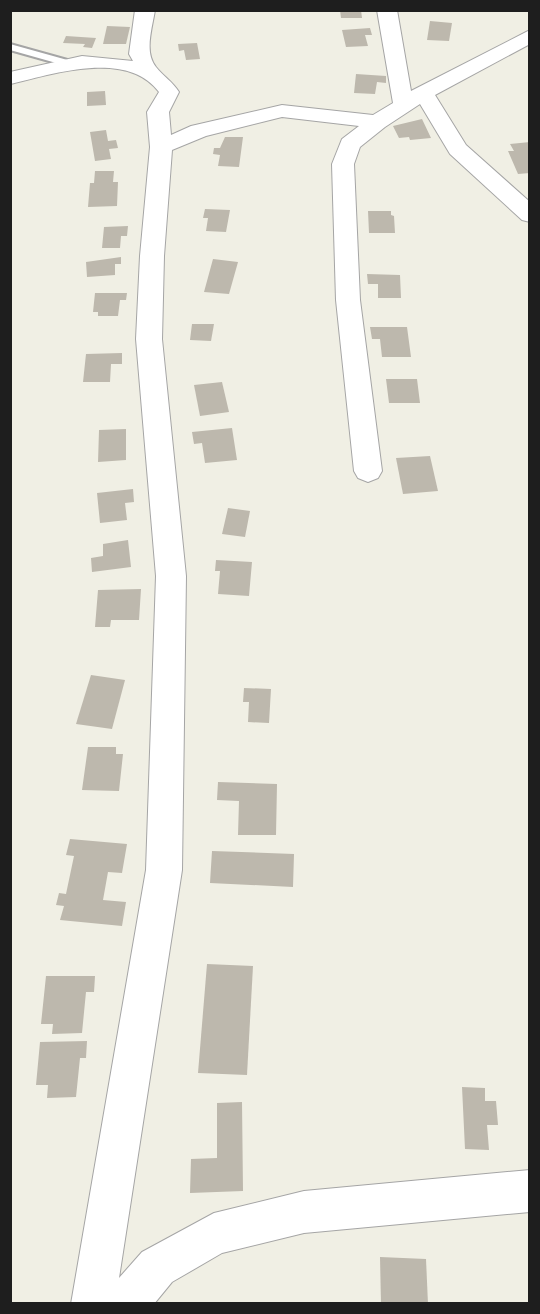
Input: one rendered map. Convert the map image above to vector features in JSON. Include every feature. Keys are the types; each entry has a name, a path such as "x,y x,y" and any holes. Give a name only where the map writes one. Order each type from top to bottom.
{"street":[{"path":"145,10 139,54 148,71"},
{"path":"387,10 403,103"},
{"path":"368,471 348,300 344,164 350,144 403,103 530,36"},
{"path":"10,78 67,63 101,60 148,71 162,81 169,93 158,112 161,147 152,256 149,339 171,576 164,870 93,1304"},
{"path":"423,93 458,149 530,215"},
{"path":"161,147 199,131 282,111 377,122"},
{"path":"125,1304 157,1267 214,1234 304,1212 530,1191"}],"lane":[{"path":"10,47 67,63"}],"building":[{"path":"340,10 361,10 362,18 341,18"},
{"path":"430,21 452,23 449,41 427,40"},
{"path":"107,26 130,27 126,44 103,44"},
{"path":"370,28 372,35 365,35 368,46 346,47 342,30"},
{"path":"66,36 96,38 92,48 83,47 85,44 63,43"},
{"path":"197,43 200,59 186,60 184,50 179,51 178,44"},
{"path":"356,74 386,76 386,83 377,82 375,94 354,93"},
{"path":"105,91 106,105 87,106 87,92"},
{"path":"422,119 431,138 410,140 409,137 399,138 393,126"},
{"path":"106,130 108,141 116,140 118,148 109,149 111,159 95,161 90,132"},
{"path":"225,137 243,137 239,167 218,166 220,155 213,154 214,148 220,148"},
{"path":"530,142 530,173 518,174 508,151 514,151 510,144"},
{"path":"95,171 114,171 113,182 118,182 117,206 88,207 90,183 94,183"},
{"path":"205,209 230,210 226,232 206,231 208,218 203,218"},
{"path":"368,211 391,211 391,215 394,216 395,233 369,233"},
{"path":"128,226 127,236 121,236 120,248 102,248 104,227"},
{"path":"121,257 121,264 115,264 115,275 87,277 86,262"},
{"path":"213,259 238,262 229,294 204,292"},
{"path":"367,274 400,275 401,298 378,298 378,284 368,284"},
{"path":"95,293 127,293 126,300 120,300 118,316 98,316 98,312 93,312"},
{"path":"192,324 214,324 211,341 190,340"},
{"path":"370,327 407,327 411,357 382,357 380,339 372,339"},
{"path":"122,353 122,364 111,364 110,382 83,382 86,354"},
{"path":"386,379 417,379 420,403 389,403"},
{"path":"222,382 229,412 200,416 194,385"},
{"path":"232,428 237,460 205,463 202,443 194,444 192,432"},
{"path":"126,429 126,460 98,462 99,430"},
{"path":"430,456 438,491 403,494 396,458"},
{"path":"133,489 134,502 125,503 127,520 100,523 97,493"},
{"path":"228,508 250,511 245,537 222,534"},
{"path":"128,540 131,567 92,572 91,558 103,556 103,544"},
{"path":"216,560 252,562 249,596 218,594 220,571 215,571"},
{"path":"141,589 139,620 111,620 110,627 95,627 98,590"},
{"path":"91,675 125,680 112,729 76,724"},
{"path":"244,688 271,689 269,723 248,722 249,702 243,702"},
{"path":"88,747 116,747 116,754 123,754 119,791 82,790"},
{"path":"218,782 277,784 276,835 238,835 239,801 217,800"},
{"path":"70,839 127,844 122,873 108,872 103,900 126,902 122,926 60,920 64,906 56,905 59,893 66,894 74,856 66,855"},
{"path":"212,851 294,854 293,887 210,883"},
{"path":"207,964 253,966 247,1075 198,1073"},
{"path":"46,976 95,976 94,992 86,992 82,1033 52,1034 53,1024 41,1024"},
{"path":"87,1041 86,1058 80,1058 76,1097 47,1098 48,1085 36,1085 40,1042"},
{"path":"462,1087 485,1088 485,1101 496,1101 498,1125 487,1125 489,1150 465,1149"},
{"path":"242,1102 243,1191 190,1193 191,1159 217,1158 217,1103"},
{"path":"380,1257 426,1259 428,1304 381,1304"}]}
